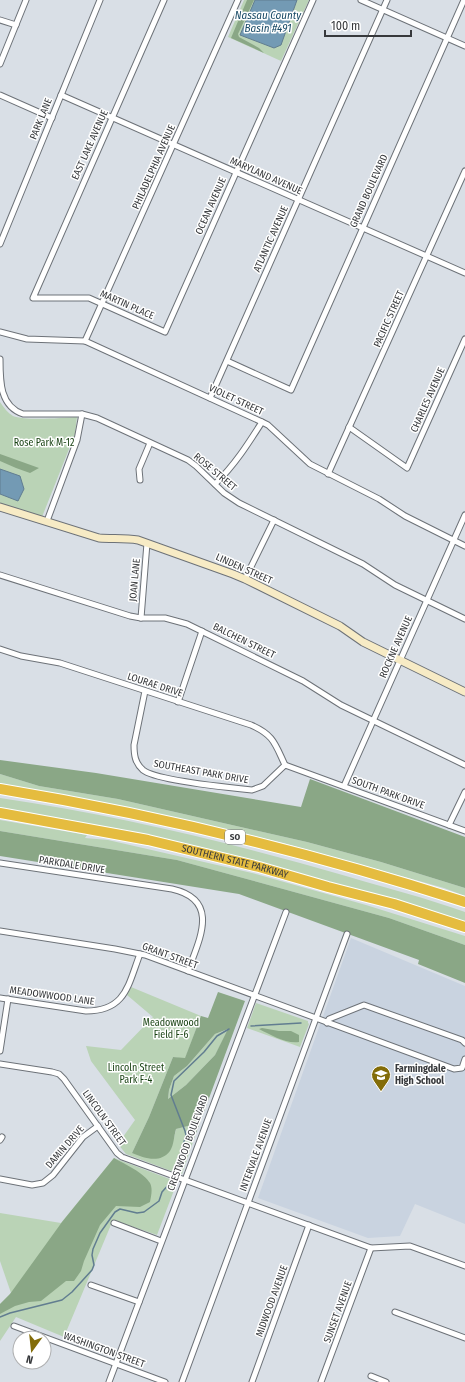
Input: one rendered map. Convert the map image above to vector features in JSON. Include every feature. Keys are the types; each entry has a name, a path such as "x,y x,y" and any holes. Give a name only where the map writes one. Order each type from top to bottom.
{"highway":[{"name":"SO","path":"0,789 98,807 210,831 364,871 465,902"},
{"name":"SOUTHERN STATE PARKWAY","path":"0,813 141,839 259,867 394,904 465,927"}],"street":[{"path":"0,64 26,0"},
{"name":"PARK LANE","path":"0,244 100,0"},
{"name":"EAST LAKE AVENUE","path":"33,298 111,117 164,0"},
{"name":"PHILADELPHIA AVENUE","path":"85,341 238,0"},
{"name":"OCEAN AVENUE","path":"164,332 313,0"},
{"path":"361,0 465,46"},
{"name":"ATLANTIC AVENUE","path":"210,398 387,0"},
{"name":"GRAND BOULEVARD","path":"227,361 291,390 464,0"},
{"path":"0,20 16,25"},
{"path":"0,95 52,118"},
{"name":"MARYLAND AVENUE","path":"61,95 465,273"},
{"name":"PACIFIC STREET","path":"328,474 465,171"},
{"name":"MARTIN PLACE","path":"33,298 89,298 164,332"},
{"name":"VIOLET STREET","path":"0,332 28,339 85,341 210,398 268,425 310,464 379,499 405,516 465,546"},
{"name":"CHARLES AVENUE","path":"349,427 407,468 465,339"},
{"name":"ROSE STREET","path":"0,359 0,390 3,400 8,407 15,412 23,414 82,414 97,418 188,460 224,494 239,503 363,564 395,585 465,619"},
{"path":"47,521 77,440 82,414"},
{"path":"215,484 238,459 262,422"},
{"path":"140,480 139,469 150,443"},
{"name":"LINDEN STREET","path":"0,507 98,538 128,538 138,540 245,579 340,626 363,642 465,692"},
{"name":"ROCKNE AVENUE","path":"344,786 465,515"},
{"path":"245,579 274,520"},
{"name":"JOAN LANE","path":"140,618 147,543"},
{"name":"BALCHEN STREET","path":"0,575 116,612 140,618 174,619 188,624 303,681 341,705 465,765"},
{"path":"178,702 202,631"},
{"name":"LOURAE DRIVE","path":"0,649 22,656 60,663 251,725 263,730 274,741 285,765"},
{"name":"SOUTHEAST PARK DRIVE","path":"145,691 134,745 134,753 138,765 148,773 230,788 252,790 263,786 285,765"},
{"name":"SOUTH PARK DRIVE","path":"285,765 465,831"},
{"path":"449,825 465,792"},
{"name":"PARKDALE DRIVE","path":"0,863 183,892 193,898 199,906 203,919 203,928 188,971"},
{"name":"CRESTWOOD BOULEVARD","path":"109,1382 286,912"},
{"name":"GRANT STREET","path":"0,931 140,954 454,1069 462,1068 465,1059"},
{"name":"INTERVALE AVENUE","path":"182,1382 347,934"},
{"name":"MEADOWWOOD LANE","path":"0,998 86,1011 96,1011 106,1008 117,1002 124,994 140,954"},
{"path":"0,1051 8,999"},
{"path":"327,1023 329,1019 364,1005 462,1040 465,1043"},
{"name":"LINCOLN STREET","path":"0,1064 59,1074 122,1156 371,1248 410,1246 465,1266"},
{"name":"DAMIN DRIVE","path":"0,1179 32,1185 43,1184 53,1175 83,1137 98,1126"},
{"path":"114,1223 161,1241"},
{"name":"MIDWOOD AVENUE","path":"252,1382 309,1225"},
{"name":"SUNSET AVENUE","path":"322,1382 371,1248"},
{"path":"91,1285 139,1302"},
{"path":"395,1312 465,1338"},
{"name":"WASHINGTON STREET","path":"14,1326 165,1382"},
{"path":"370,1376 386,1382"}],"shaded area":[{"name":"Farmingdale High School","path":"351,938 465,986 465,1224 415,1204 400,1236 368,1238 258,1198"}],"green space":[{"path":"244,0 309,0 281,61 228,37"},
{"path":"247,0 254,0 238,34 239,37 259,48 264,53 231,38"},
{"name":"Rose Park M-12","path":"0,402 9,413 19,418 44,419 77,417 75,434 42,517 0,505"},
{"path":"0,454 39,468 30,473 16,468 0,461"},
{"path":"0,760 96,773 301,807 310,779 465,837 465,888 381,862 307,842 118,799 39,786 0,774"},
{"path":"0,774 39,786 118,799 307,842 381,862 465,888 465,896 444,888 283,843 199,823 0,784"},
{"path":"0,798 131,821 260,852 465,912 465,924 379,896 0,810"},
{"path":"0,820 87,835 85,838 108,840 252,873 366,905 465,936 465,945 389,918 177,860 0,831"},
{"path":"0,831 177,860 389,918 465,945 465,983 418,964 419,960 239,894 0,856"},
{"path":"131,987 201,1016 185,1059 173,1057 149,1117 132,1153 174,1138 176,1129 188,1126 192,1129 195,1136 182,1174 126,1154 118,1144 135,1120 91,1061 86,1046 121,1050 153,1017 127,995"},
{"path":"218,992 245,1001 195,1136 192,1129 188,1126 176,1129 171,1149 162,1158 152,1159 132,1153 149,1117 173,1057 185,1058 201,1016 208,1018","holes":["228,1029 215,1055 186,1085 168,1099 169,1090 174,1076 187,1066 215,1034"]},
{"path":"256,1003 308,1021 309,1024 300,1047 247,1028"},
{"path":"262,1028 279,1031 291,1031 299,1035 299,1042 289,1042 259,1029"},
{"path":"229,1029 215,1055 186,1085 168,1099 169,1090 174,1076 187,1066 215,1034"},
{"path":"114,1158 175,1181 176,1185 157,1235 113,1220 64,1337 52,1332 52,1330 47,1330 16,1317 0,1341 0,1304 11,1293 0,1261 0,1213 61,1223"},
{"path":"114,1158 134,1169 147,1179 150,1183 152,1192 150,1202 140,1207 116,1206 100,1225 81,1271 74,1281 66,1281 41,1301 29,1302 15,1306 0,1314 0,1304 10,1294 62,1222"}],"water":[{"name":"Nassau County Basin #491","path":"255,0 297,0 281,45 274,48 240,35"},
{"path":"0,469 20,476 24,489 18,501 0,494"}],"waterway":[{"path":"251,1026 301,1023"},
{"path":"177,1167 186,1135 171,1095 174,1081 204,1052 217,1036 229,1029"},
{"path":"0,1317 10,1313 62,1300 72,1292 92,1270 94,1265 92,1255 93,1249 100,1233 115,1212 120,1209 137,1213 144,1212 159,1201 162,1192 170,1183"}],"place":[{"name":"Farmingdale High School","path":"381,1092"}],"park label":[{"name":"Meadowwood Field F-6","path":"171,1028"},
{"name":"Lincoln Street Park F-4","path":"136,1074"}]}
